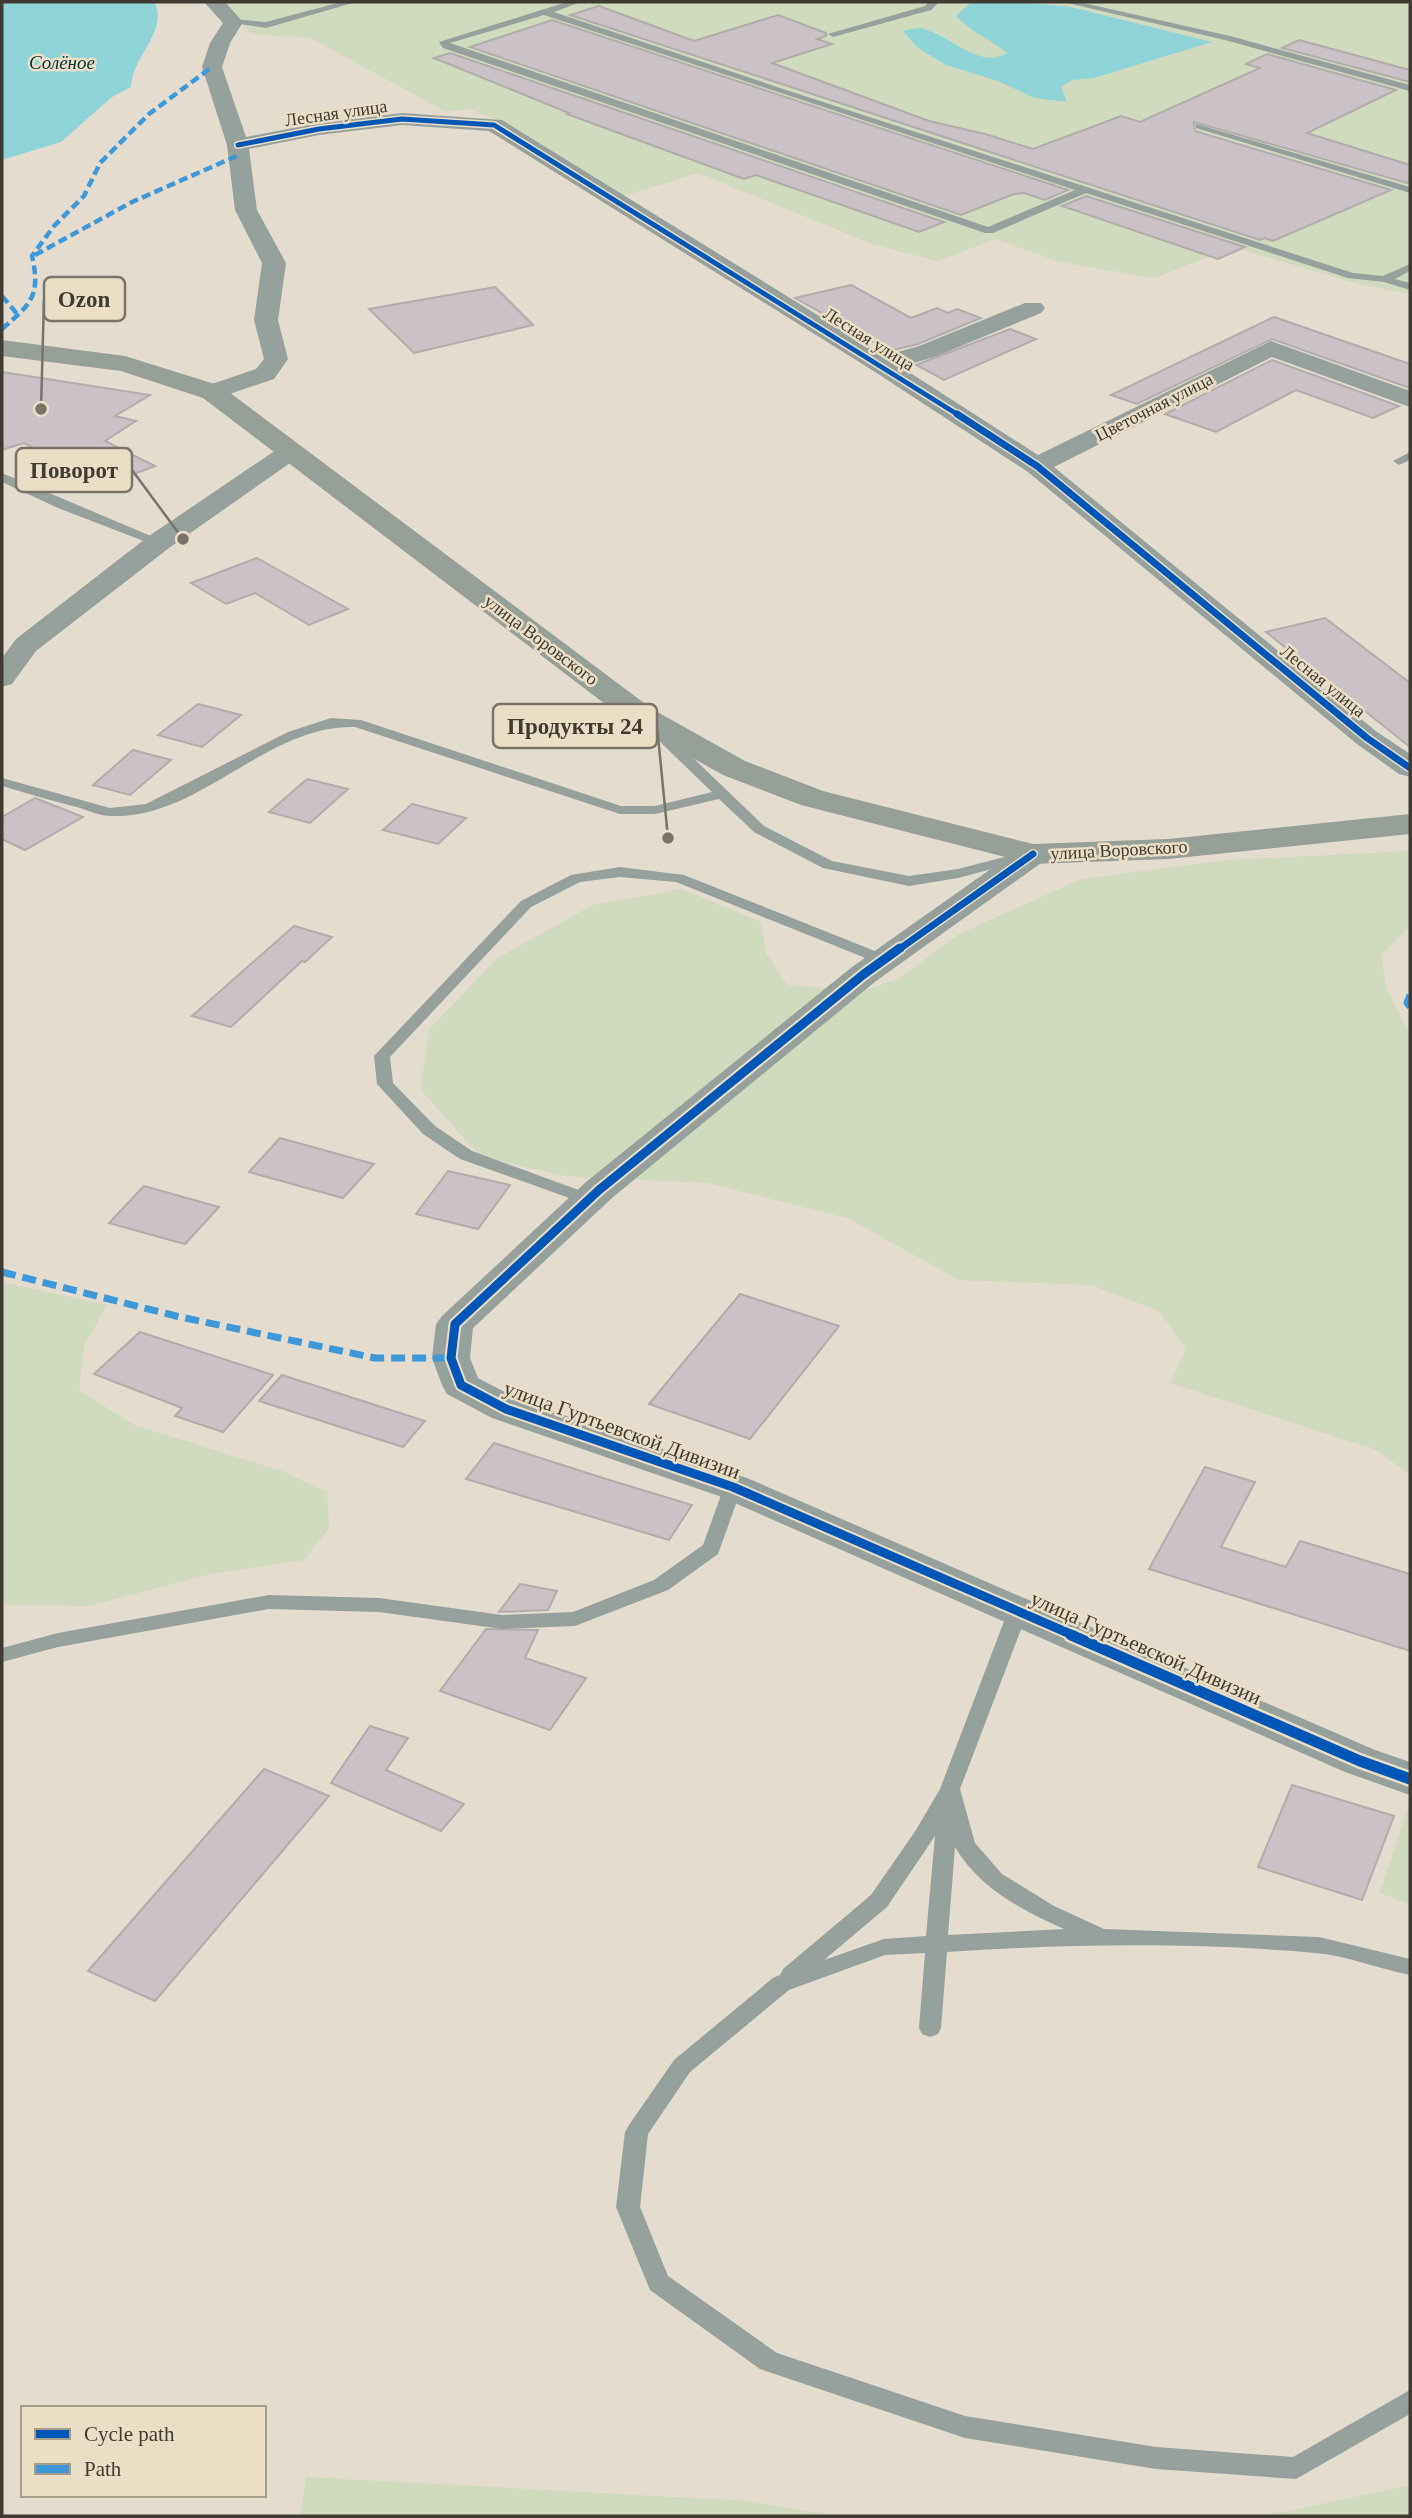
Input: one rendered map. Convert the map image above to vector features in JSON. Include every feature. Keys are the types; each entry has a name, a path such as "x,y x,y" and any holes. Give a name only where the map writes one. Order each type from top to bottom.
{"main road":[{"name":"улица Воровского","path":"2,348 125,364 212,392 641,716 734,768 812,798 1032,854 1168,849 1410,824"}],"street":[{"path":"212,392 265,374 276,359 266,320 274,262 246,210 238,145 212,67 220,43 233,22 214,2"},
{"name":"Лесная улица","path":"238,145 319,129 402,119 494,125 881,365 1037,466 1284,670 1410,768"},
{"path":"881,365 928,351 1033,307"},
{"name":"Цветочная улица","path":"1037,466 1271,348 1410,399"},
{"path":"2,678 26,645 159,542 291,451"},
{"name":"улица Гуртьевской Дивизии","path":"1032,854 884,960 589,1200 455,1324 451,1358 461,1385 506,1409 733,1487 1360,1761 1410,1779"}],"lane":[{"path":"233,22 266,25 351,2"},
{"path":"576,2 444,42 446,46 989,231 1087,189"},
{"path":"833,34 928,8 934,2"},
{"path":"1068,2 1227,38 1410,88"},
{"path":"543,11 1352,276 1385,279 1410,287"},
{"path":"1200,126 1410,190"},
{"path":"1385,279 1410,267"},
{"path":"2,477 62,505 159,542"},
{"path":"641,716 759,829 828,865 909,881 958,873 1032,854"},
{"path":"2,782 110,812 149,808 293,735 331,722 356,723 620,810 655,810 722,794"},
{"path":"589,1200 466,1155 429,1130 385,1084 382,1056 526,904 576,878 620,872 679,878 884,960"},
{"path":"2,1655 58,1640 269,1602 379,1605 502,1622 575,1619 661,1585 711,1549 733,1487"},
{"path":"1018,1611 950,1789 924,1836 879,1901 682,2066 637,2132 628,2207 659,2283 769,2361 965,2427 1156,2458 1296,2468 1410,2401"},
{"path":"950,1789 965,1846 994,1880 1046,1912 1102,1937"},
{"path":"930,2028 950,1789"},
{"path":"780,1984 884,1947 1102,1937 1319,1945 1410,1968"}],"green space":[{"path":"222,2 1410,2 1410,294 1362,285 1233,247 1155,278 1060,262 995,239 938,261 875,245 698,173 624,196 516,128 470,109 445,111 310,38 251,34"},
{"path":"1410,851 1410,926 1381,955 1387,990 1410,1035 1410,1474 1374,1449 1170,1383 1186,1349 1159,1311 1091,1285 959,1280 847,1218 708,1183 564,1176 481,1157 420,1089 430,1028 499,957 593,905 681,889 761,922 766,953 787,985 863,991 900,978 959,934 1082,879 1227,860"},
{"path":"2,1282 107,1305 84,1346 79,1390 134,1425 282,1471 327,1492 329,1528 304,1560 210,1574 89,1606 9,1605 2,1602"},
{"path":"1410,1805 1410,1904 1380,1893"},
{"path":"306,2477 748,2501 832,2516 300,2516"},
{"path":"1410,2485 1410,2516 1267,2516"}],"water":[{"name":"Солёное","path":"2,2 155,2 158,13 157,24 137,65 131,87 112,97 61,142 2,160"},
{"path":"1018,2 1071,7 1212,42 1094,78 1072,80 1061,87 1067,102 1035,98 998,81 946,65 918,48 903,31 919,28 930,31 974,54 986,57 1007,53 956,16 969,4"}],"building":[{"path":"599,6 694,41 778,15 826,33 826,36 817,39 832,44 772,63 929,121 1033,149 1121,116 1140,122 1260,68 1246,64 1267,54 1396,90 1307,133 1410,165 1410,182 1194,122 1195,131 1391,190 1273,241 1265,238 1260,240 570,15"},
{"path":"552,20 1068,190 1045,200 1024,193 1014,194 961,215 470,47"},
{"path":"1299,40 1410,70 1410,82 1282,48"},
{"path":"450,53 944,222 919,232 756,175 744,179 567,114 569,113 434,58"},
{"path":"1086,196 1245,247 1218,259 1062,206"},
{"path":"851,285 911,318 937,308 948,313 957,309 981,318 918,344 890,351 795,298"},
{"path":"495,287 533,325 414,353 369,309"},
{"path":"1274,317 1410,364 1410,388 1272,339 1137,404 1111,395"},
{"path":"1010,329 1036,339 944,380 916,365"},
{"path":"1272,360 1399,406 1373,418 1296,390 1216,432 1165,414"},
{"path":"2,372 150,395 115,416 136,421 105,441 155,466 105,485 24,443 2,450"},
{"path":"257,558 348,609 309,625 255,593 226,604 191,583"},
{"path":"1325,618 1410,683 1410,747 1266,632"},
{"path":"198,704 241,715 202,747 158,735"},
{"path":"133,750 171,760 130,795 93,785"},
{"path":"307,779 348,789 310,823 269,812"},
{"path":"35,798 83,817 25,850 2,839 2,817"},
{"path":"412,804 466,818 438,844 383,830"},
{"path":"294,926 332,937 231,1027 192,1016"},
{"path":"280,1138 374,1164 343,1198 249,1172"},
{"path":"448,1171 510,1185 478,1229 416,1214"},
{"path":"144,1186 219,1207 185,1244 109,1223"},
{"path":"740,1294 839,1326 750,1439 649,1404"},
{"path":"140,1332 273,1375 223,1432 175,1416 182,1408 94,1374"},
{"path":"282,1375 425,1421 403,1447 259,1401"},
{"path":"494,1443 692,1505 669,1540 466,1479"},
{"path":"1205,1467 1255,1482 1221,1547 1286,1567 1300,1541 1410,1574 1410,1651 1149,1569"},
{"path":"520,1584 557,1591 548,1610 499,1612"},
{"path":"486,1629 538,1630 525,1658 586,1678 550,1730 440,1691"},
{"path":"370,1726 408,1738 386,1770 464,1804 441,1831 331,1783"},
{"path":"264,1769 329,1796 155,2001 88,1971"},
{"path":"1292,1785 1394,1816 1362,1900 1258,1867"}],"marked path":[{"path":"2,329 28,305 35,291 32,256 54,226 84,196 100,163 149,114 212,67"},
{"path":"35,255 132,202 239,155"},
{"path":"2,296 18,315"},
{"path":"1410,995 1407,1003 1410,1007"},
{"path":"2,1272 176,1316 375,1358 451,1358"}],"cycle path":[{"path":"238,145 319,129 402,119 494,125 881,365 1037,466 1367,738 1410,768"},
{"path":"1033,854 864,974 599,1190 455,1324 451,1358 461,1385 506,1409 733,1487 1360,1761 1410,1779"}],"place":[{"name":"Ozon","path":"41,409"},
{"name":"Поворот","path":"183,539"},
{"name":"Продукты 24","path":"668,838"}]}
